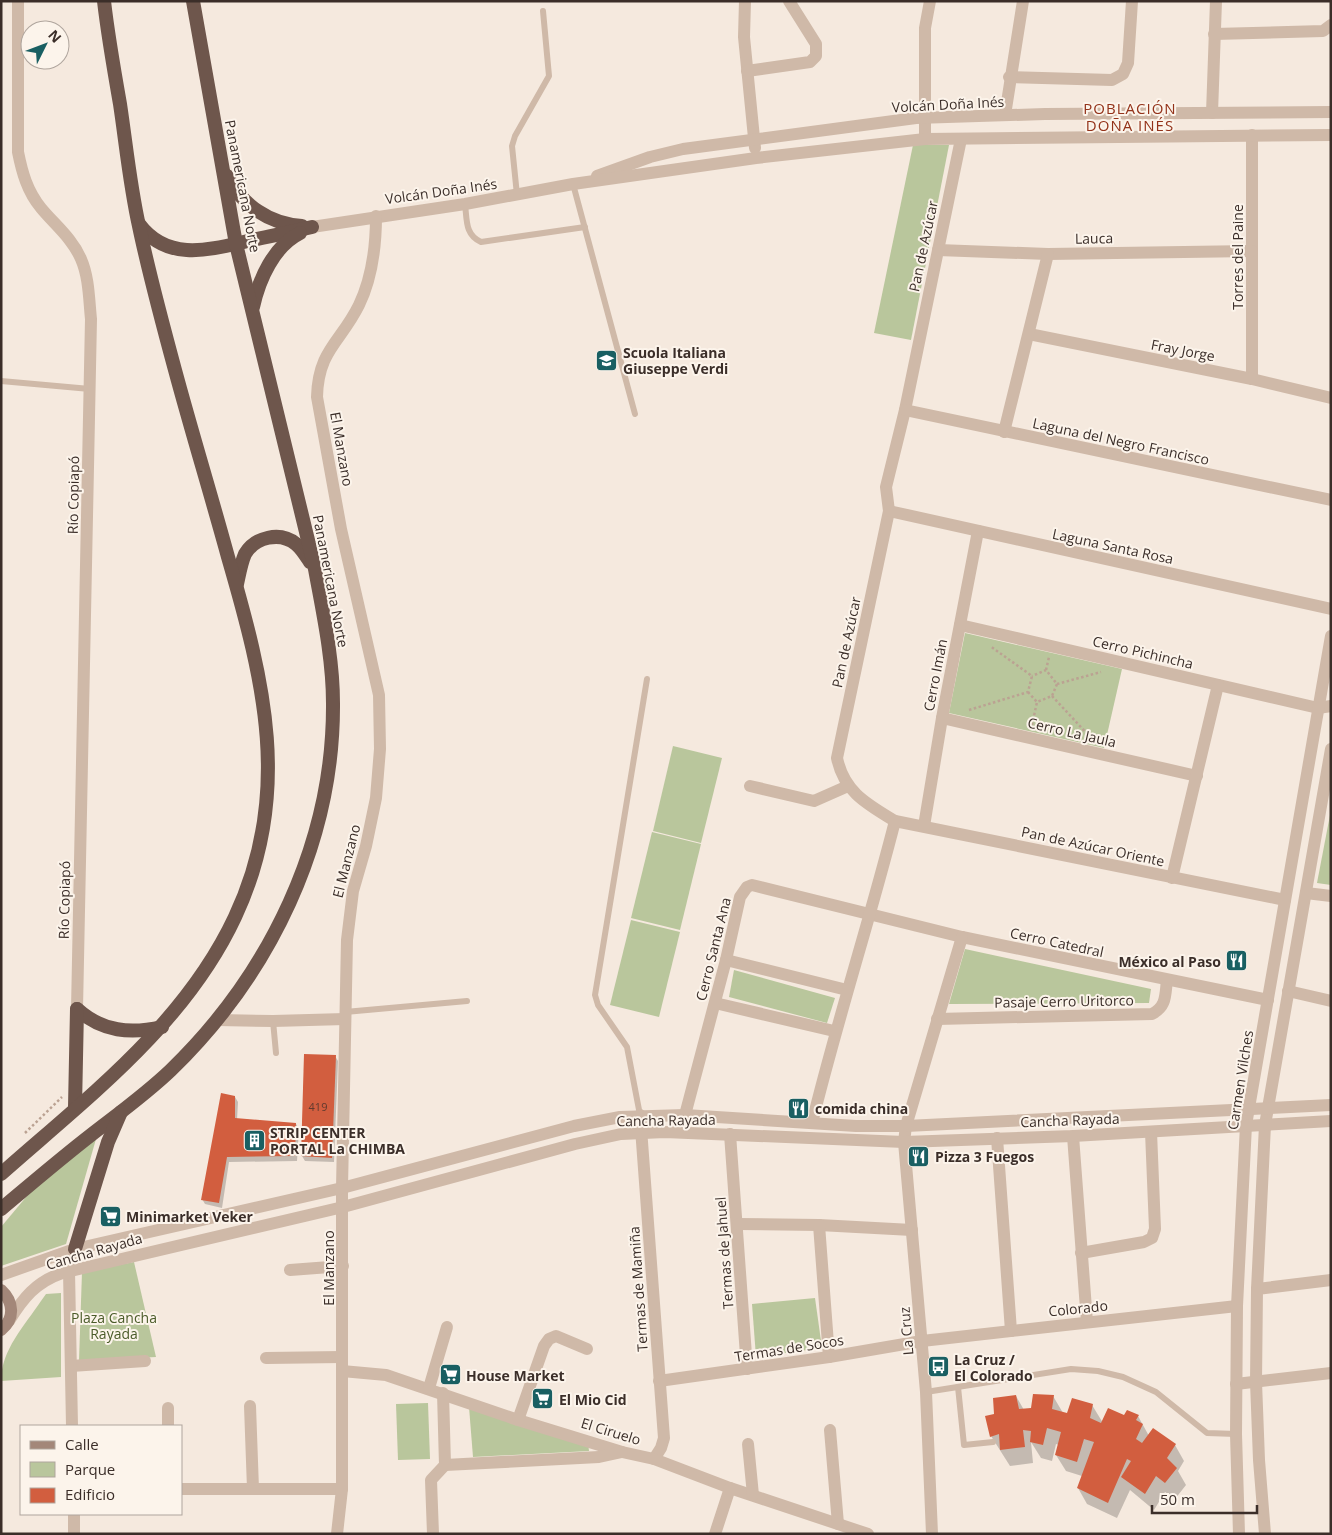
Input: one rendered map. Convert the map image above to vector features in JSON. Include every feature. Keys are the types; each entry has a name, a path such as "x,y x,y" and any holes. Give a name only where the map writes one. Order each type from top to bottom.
{"highway":[{"path":"1,1174 162,1027 198,982 233,923 252,873 265,821 269,746 257,665 175,369 138,224 104,1"},
{"name":"Panamericana Norte","path":"1,1209 170,1071 218,1020 252,973 282,922 310,855 322,807 330,756 333,702 331,665 315,569 236,244 193,1"},
{"path":"221,161 235,189 253,208 286,224 312,227"},
{"path":"138,224 156,241 180,250 212,250 312,227"},
{"path":"253,310 261,279 277,252 291,237 312,227"},
{"path":"236,586 246,554 256,543 269,537 283,538 296,544 315,569"},
{"path":"77,1010 92,1022 110,1029 141,1031 162,1027"},
{"path":"75,1107 77,1010"},
{"path":"75,1249 108,1142 122,1111"}],"main road":[{"path":"1,1290 10,1301 12,1308 4,1327"}],"street":[{"name":"Río Copiapó","path":"18,1 18,152 22,172 30,192 70,239 81,259 87,278 91,319 77,1010"},
{"path":"745,1 744,37 756,158"},
{"path":"747,71 810,62 816,56 816,44 789,1"},
{"path":"1005,115 1023,1"},
{"path":"1010,77 1112,80 1123,74 1128,63 1132,1"},
{"path":"1212,113 1216,1"},
{"path":"925,139 925,28 928,2"},
{"path":"1214,34 1324,31 1331,25"},
{"name":"Volcán Doña Inés","path":"573,184 650,158 683,150 925,118 1005,115 1331,112"},
{"name":"Volcán Doña Inés","path":"312,227 465,204 573,184 756,158 925,139 1331,134"},
{"name":"Torres del Paine","path":"1252,135 1252,379"},
{"name":"Pan de Azúcar","path":"895,821 859,798 840,773 837,758 888,511 886,486 904,410 960,139"},
{"name":"El Manzano","path":"337,1534 342,1489 342,1188 349,915 376,798 380,722 379,695 341,529 317,397 317,386 322,363 328,350 358,307 366,288 375,248 376,216"},
{"name":"Lauca","path":"938,250 1048,254 1252,251"},
{"path":"1004,432 1030,334 1048,254"},
{"name":"Fray Jorge","path":"1030,334 1252,379 1331,398"},
{"name":"Laguna del Negro Francisco","path":"904,410 1331,500"},
{"name":"Laguna Santa Rosa","path":"888,511 1331,609"},
{"name":"Cerro Imán","path":"924,826 942,718 978,531"},
{"name":"Cerro Pichincha","path":"960,625 1218,685 1325,707"},
{"name":"Carmen Vilches","path":"1240,1534 1236,1434 1237,1306 1246,1125 1285,900 1325,707 1331,636"},
{"path":"1172,878 1218,685"},
{"name":"Cerro La Jaula","path":"942,718 1196,776"},
{"path":"1266,1534 1260,1468 1256,1382 1256,1289 1265,1125 1306,893 1326,805 1331,749"},
{"path":"750,786 814,801 848,786"},
{"path":"812,1123 834,1031 871,916 895,821"},
{"name":"Pan de Azúcar Oriente","path":"895,821 1285,900"},
{"name":"Cerro Santa Ana","path":"685,1115 726,960 740,897 747,887 752,885 871,916"},
{"path":"1306,893 1331,896"},
{"name":"Cerro Catedral","path":"871,916 962,937 1268,1000"},
{"name":"La Cruz","path":"932,1534 926,1392 904,1142 906,1126 962,937"},
{"path":"726,960 847,990"},
{"name":"Pasaje Cerro Uritorco","path":"937,1019 1152,1014 1161,1009 1165,1002 1167,980"},
{"path":"1288,991 1331,1001"},
{"path":"715,1003 834,1031"},
{"path":"218,1020 273,1021 345,1016"},
{"name":"Cancha Rayada","path":"1,1275 75,1249 342,1188 574,1126 640,1115 685,1115 812,1123 906,1126 1331,1105"},
{"name":"Termas de Mamiña","path":"640,1115 664,1438 654,1459"},
{"name":"Cancha Rayada","path":"4,1327 22,1299 32,1289 53,1276 68,1271 343,1207 575,1144 641,1133 730,1134 816,1140 904,1142 1073,1136 1246,1125 1331,1122"},
{"path":"1081,1253 1144,1242 1152,1238 1155,1229 1151,1132"},
{"name":"Termas de Jahuel","path":"730,1134 747,1369"},
{"path":"1073,1136 1087,1322"},
{"path":"997,1138 1011,1331"},
{"path":"738,1224 819,1225 912,1230"},
{"path":"819,1225 829,1357"},
{"path":"72,1425 68,1271 75,1249"},
{"path":"290,1270 343,1266"},
{"path":"1256,1289 1331,1280"},
{"name":"Colorado","path":"922,1341 1237,1306"},
{"path":"429,1388 447,1327"},
{"path":"518,1420 544,1346 549,1339 556,1336 587,1349"},
{"name":"Termas de Socos","path":"660,1381 829,1357 922,1341"},
{"path":"266,1358 342,1357"},
{"path":"71,1366 145,1361"},
{"name":"El Ciruelo","path":"342,1371 386,1375 429,1388 518,1420 622,1452 654,1459 730,1488 868,1534"},
{"path":"1236,1384 1331,1373"},
{"path":"443,1393 445,1465"},
{"path":"250,1406 253,1489"},
{"path":"168,1408 168,1425"},
{"path":"830,1430 838,1524"},
{"path":"748,1444 753,1495"},
{"path":"433,1534 431,1480 445,1465 599,1457 622,1452"},
{"path":"715,1534 730,1488"},
{"path":"182,1489 342,1489"},
{"path":"74,1515 74,1534"}],"lane":[{"path":"517,195 512,146 515,136 549,76 543,11"},
{"path":"573,184 635,414"},
{"path":"465,204 469,233 473,239 481,242 585,227"},
{"path":"1,381 90,388"},
{"path":"640,1115 628,1046 598,1005 595,995 647,679"},
{"path":"345,1016 467,1001"},
{"path":"273,1021 276,1053"},
{"path":"926,1392 1070,1369 1098,1371 1123,1377 1156,1392 1207,1433 1236,1434"},
{"path":"958,1387 964,1445 993,1442"}],"path":[{"path":"984,642 1032,676"},
{"path":"1032,676 1046,670 1057,684"},
{"path":"1057,684 1102,672"},
{"path":"1028,692 1032,676"},
{"path":"1037,702 1052,696 1057,684"},
{"path":"1028,692 1037,702"},
{"path":"968,710 1028,692"},
{"path":"1052,696 1108,756"},
{"path":"1029,738 1037,702"},
{"path":"21,1137 65,1094"}],"green space":[{"path":"913,145 949,145 911,340 874,333"},
{"path":"965,633 1122,669 1104,748 949,713"},
{"path":"673,746 722,758 701,843 653,831"},
{"path":"1331,815 1331,885 1317,883"},
{"path":"652,832 701,844 680,930 631,918"},
{"path":"631,920 680,932 659,1017 610,1005"},
{"path":"965,949 1151,989 1149,1003 949,1004"},
{"path":"734,970 835,998 827,1023 729,997"},
{"path":"96,1139 66,1244 1,1266 1,1227 32,1190"},
{"name":"Plaza Cancha Rayada","path":"134,1262 156,1357 79,1361 82,1272"},
{"name":"Plaza Cancha Rayada","path":"61,1293 61,1377 1,1381 2,1370 9,1348 21,1329 46,1294"},
{"path":"815,1298 822,1348 756,1357 752,1304"},
{"path":"428,1403 430,1459 398,1460 396,1404"},
{"path":"469,1407 588,1443 589,1451 473,1457"}],"building":[{"name":"STRIP CENTER PORTAL La CHIMBA","path":"304,1054 336,1055 332,1158 301,1156"},
{"name":"STRIP CENTER PORTAL La CHIMBA","path":"221,1093 235,1096 235,1118 296,1123 295,1156 227,1157 219,1203 201,1200"},
{"path":"1033,1394 1054,1395 1052,1409 1067,1413 1072,1398 1093,1404 1090,1418 1101,1423 1108,1408 1124,1415 1127,1410 1139,1415 1136,1420 1143,1424 1136,1439 1142,1443 1153,1428 1176,1444 1167,1458 1177,1468 1165,1483 1156,1476 1145,1494 1121,1477 1131,1461 1127,1459 1108,1503 1077,1488 1094,1442 1084,1439 1077,1462 1055,1455 1061,1432 1047,1428 1043,1445 1030,1442 1031,1431 1023,1430 1025,1447 1000,1450 999,1434 990,1437 985,1416 994,1414 993,1398 1016,1395 1019,1409 1031,1408"}],"place":[{"name":"Scuola Italiana Giuseppe Verdi","path":"607,360"},
{"name":"México al Paso","path":"1237,961"},
{"name":"comida china","path":"799,1108"},
{"name":"STRIP CENTER PORTAL La CHIMBA","path":"254,1140"},
{"name":"Pizza 3 Fuegos","path":"919,1156"},
{"name":"Minimarket Veker","path":"110,1216"},
{"name":"La Cruz / El Colorado","path":"938,1367"},
{"name":"House Market","path":"450,1375"},
{"name":"El Mio Cid","path":"543,1399"}],"district":[{"name":"POBLACIÓN DOÑA INÉS","path":"1130,116"}]}
